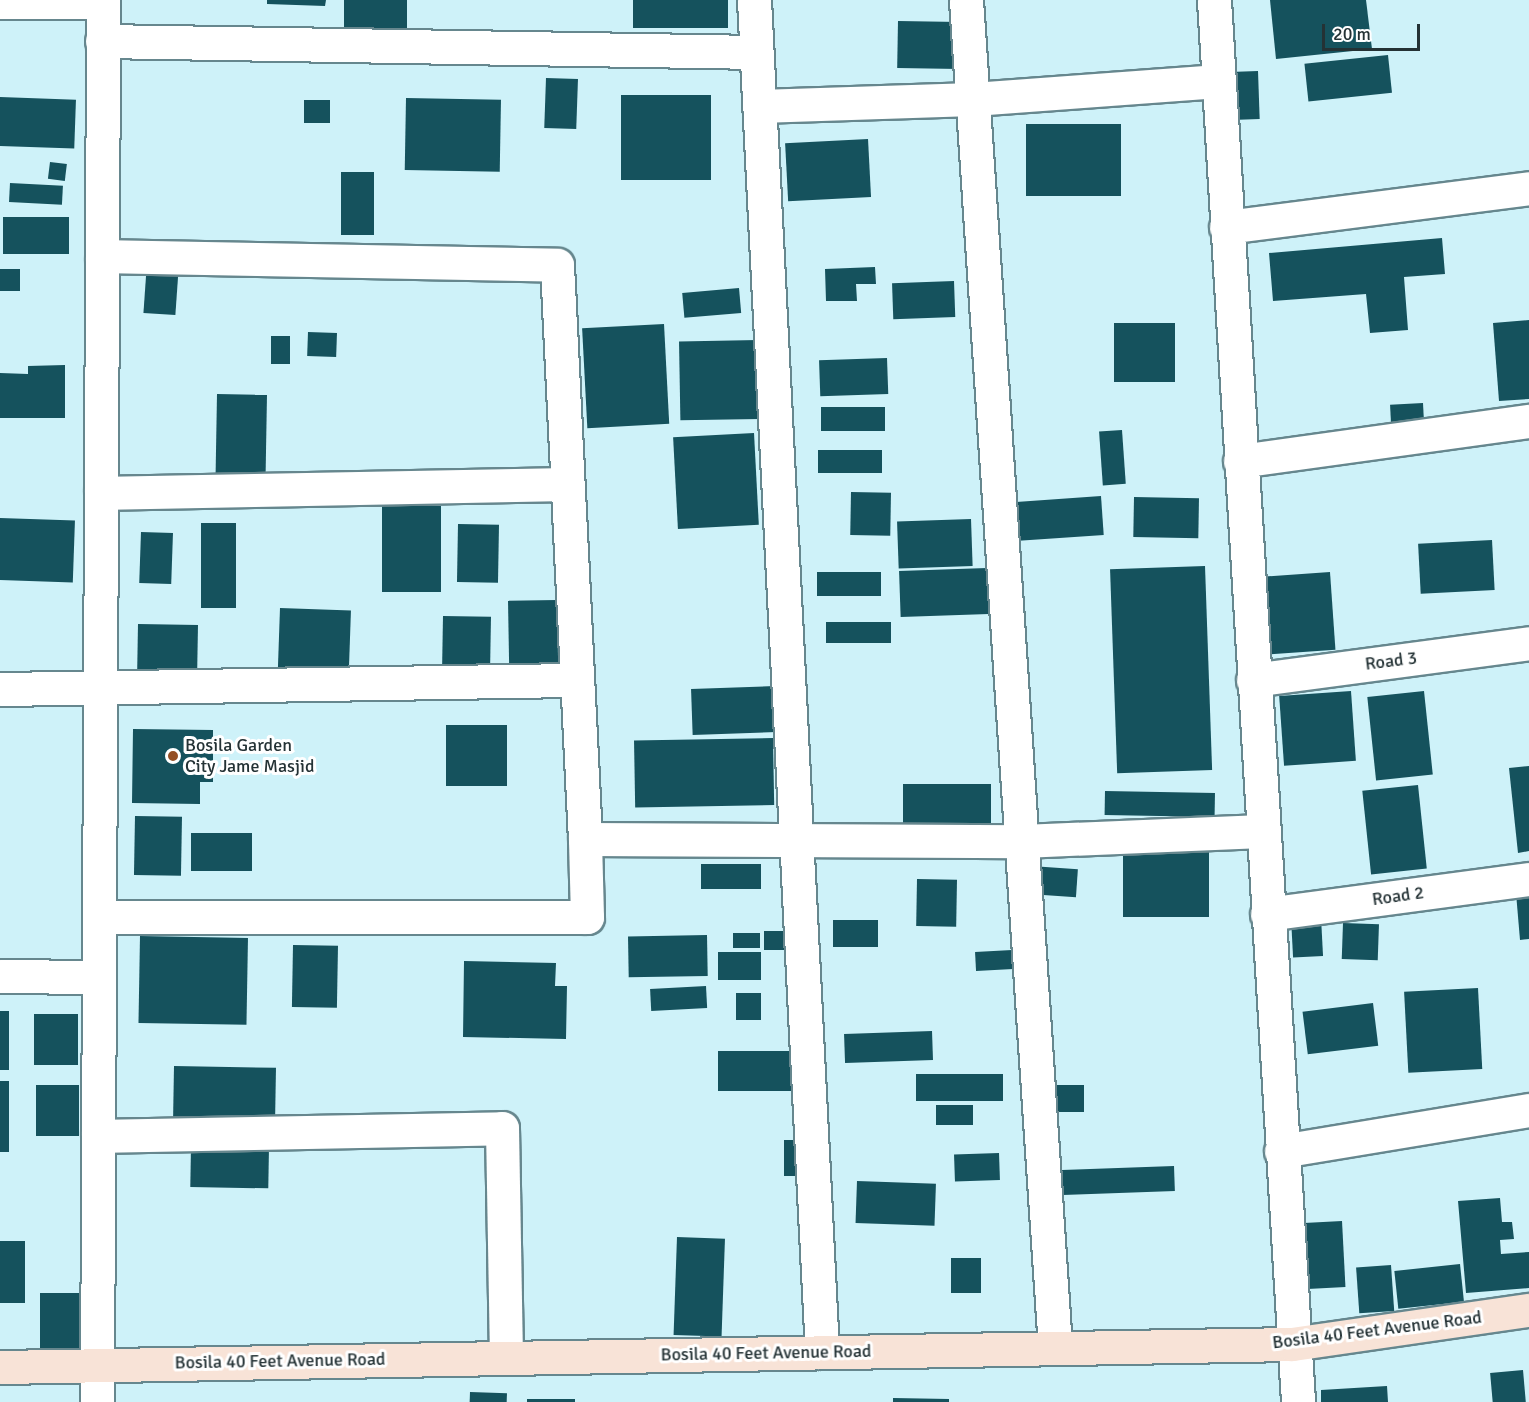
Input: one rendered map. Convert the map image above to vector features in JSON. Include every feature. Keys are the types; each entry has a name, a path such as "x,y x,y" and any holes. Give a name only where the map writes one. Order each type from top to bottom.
{"street":[{"path":"754,0 822,1352"},
{"path":"966,0 1055,1348"},
{"path":"1214,0 1281,1151 1298,1402"},
{"path":"0,2 103,1 97,1402"},
{"path":"102,41 756,52"},
{"path":"759,106 973,99 1218,81"},
{"path":"1226,227 1529,188"},
{"path":"99,917 587,916 585,839 573,680 556,265 102,256"},
{"path":"1240,461 1529,421"},
{"path":"101,494 564,484"},
{"name":"Road 3","path":"1253,680 1529,643"},
{"path":"0,689 573,680"},
{"path":"585,839 796,843 1022,841 1263,831"},
{"name":"Road 2","path":"1267,914 1529,879"},
{"path":"0,976 98,976"},
{"path":"1281,1151 1529,1110"},
{"path":"98,1136 502,1128 506,1357"},
{"name":"Bosila 40 Feet Avenue Road","path":"0,1367 1293,1344 1529,1310"}],"building":[{"path":"267,0 326,0 325,6 267,4"},
{"path":"344,0 407,0 407,39 344,39"},
{"path":"633,0 728,0 728,28 633,28"},
{"path":"1270,0 1366,0 1372,49 1276,59"},
{"path":"898,21 960,22 959,69 897,68"},
{"path":"1388,55 1392,93 1308,102 1304,64"},
{"path":"1258,71 1260,119 1239,120 1237,72"},
{"path":"546,78 578,79 576,129 544,128"},
{"path":"621,95 711,95 711,180 621,180"},
{"path":"0,97 76,100 74,149 0,146"},
{"path":"406,98 501,100 500,172 405,170"},
{"path":"304,100 330,100 330,123 304,123"},
{"path":"1026,124 1121,124 1121,196 1026,196"},
{"path":"868,139 871,197 788,201 785,143"},
{"path":"50,162 67,164 65,181 48,179"},
{"path":"341,172 374,172 374,235 341,235"},
{"path":"10,183 63,186 62,205 9,202"},
{"path":"3,217 69,217 69,254 3,254"},
{"path":"1442,238 1445,274 1404,277 1408,330 1370,333 1366,294 1273,301 1269,253"},
{"path":"147,262 179,264 175,315 143,313"},
{"path":"875,267 876,284 856,284 857,301 826,301 825,269"},
{"path":"0,269 20,269 20,291 0,291"},
{"path":"954,281 955,317 893,319 892,283"},
{"path":"739,288 741,313 684,318 682,293"},
{"path":"1529,320 1529,399 1499,401 1493,323"},
{"path":"1114,323 1175,323 1175,382 1114,382"},
{"path":"664,324 669,424 587,428 582,328"},
{"path":"308,332 337,333 336,357 307,356"},
{"path":"271,336 290,336 290,364 271,364"},
{"path":"758,340 759,419 680,420 679,341"},
{"path":"887,358 888,394 820,396 819,360"},
{"path":"65,365 65,418 0,418 0,373 28,374 28,366"},
{"path":"217,394 267,395 265,485 215,484"},
{"path":"1423,403 1424,425 1391,427 1390,405"},
{"path":"821,407 885,407 885,431 821,431"},
{"path":"1122,430 1126,484 1103,485 1099,432"},
{"path":"754,433 759,525 678,529 673,437"},
{"path":"818,450 882,450 882,473 818,473"},
{"path":"851,492 891,493 890,536 850,535"},
{"path":"1101,496 1104,535 1019,541 1016,502"},
{"path":"1134,497 1199,498 1198,538 1133,537"},
{"path":"382,506 441,506 441,592 382,592"},
{"path":"0,518 75,521 73,583 0,580"},
{"path":"971,519 973,566 899,569 897,522"},
{"path":"201,523 236,523 236,608 201,608"},
{"path":"458,524 499,525 498,583 457,582"},
{"path":"141,532 173,533 171,584 139,583"},
{"path":"1492,540 1495,590 1421,594 1418,544"},
{"path":"1205,566 1212,770 1117,773 1110,569"},
{"path":"987,568 989,614 901,617 899,571"},
{"path":"817,572 881,572 881,596 817,596"},
{"path":"1330,572 1335,650 1271,654 1265,577"},
{"path":"557,600 558,670 509,671 508,601"},
{"path":"280,608 351,610 348,686 277,684"},
{"path":"443,616 491,617 490,687 442,686"},
{"path":"826,622 891,622 891,643 826,643"},
{"path":"138,624 198,625 197,687 137,686"},
{"path":"775,686 777,732 693,735 691,689"},
{"path":"1351,691 1356,761 1284,766 1279,696"},
{"path":"1424,691 1433,775 1376,780 1367,697"},
{"path":"446,725 507,725 507,786 446,786"},
{"name":"Bosila Garden City Jame Masjid","path":"133,729 213,730 213,782 200,782 200,804 132,803"},
{"path":"773,738 774,805 635,807 634,740"},
{"path":"1529,766 1529,851 1518,853 1509,768"},
{"path":"903,784 991,784 991,833 903,833"},
{"path":"1418,785 1427,869 1371,874 1362,791"},
{"path":"1105,791 1215,793 1215,817 1105,815"},
{"path":"135,816 182,817 181,876 134,875"},
{"path":"191,833 252,833 252,871 191,871"},
{"path":"1123,846 1209,846 1209,917 1123,917"},
{"path":"701,864 761,864 761,889 701,889"},
{"path":"1031,866 1078,869 1076,897 1029,894"},
{"path":"917,879 957,880 956,927 916,926"},
{"path":"1529,892 1529,939 1520,940 1516,893"},
{"path":"1321,917 1323,956 1293,958 1291,919"},
{"path":"833,920 878,920 878,947 833,947"},
{"path":"1343,923 1379,924 1378,960 1342,959"},
{"path":"764,931 797,931 797,950 764,950"},
{"path":"733,933 760,933 760,948 733,948"},
{"path":"707,935 708,976 629,977 628,936"},
{"path":"140,936 248,938 246,1025 138,1023"},
{"path":"293,945 338,946 337,1008 292,1007"},
{"path":"1012,950 1013,969 976,971 975,952"},
{"path":"718,952 761,952 761,980 718,980"},
{"path":"464,961 556,963 555,986 567,986 566,1039 463,1037"},
{"path":"706,986 707,1008 651,1011 650,989"},
{"path":"1478,988 1482,1069 1408,1073 1404,992"},
{"path":"736,993 761,993 761,1020 736,1020"},
{"path":"1373,1003 1378,1046 1308,1054 1303,1012"},
{"path":"0,1011 9,1011 9,1070 0,1070"},
{"path":"34,1014 78,1014 78,1065 34,1065"},
{"path":"932,1031 933,1060 845,1063 844,1034"},
{"path":"718,1051 795,1051 795,1091 718,1091"},
{"path":"174,1066 276,1068 275,1124 173,1122"},
{"path":"916,1074 1003,1074 1003,1101 916,1101"},
{"path":"0,1081 9,1081 9,1152 0,1152"},
{"path":"36,1085 79,1085 79,1136 36,1136"},
{"path":"1039,1085 1084,1085 1084,1112 1039,1112"},
{"path":"936,1105 973,1105 973,1125 936,1125"},
{"path":"784,1140 811,1140 811,1176 784,1176"},
{"path":"191,1146 269,1147 268,1188 190,1187"},
{"path":"999,1153 1000,1180 955,1182 954,1155"},
{"path":"1174,1166 1175,1191 1063,1195 1062,1170"},
{"path":"857,1181 936,1184 934,1226 856,1223"},
{"path":"1500,1198 1502,1222 1512,1222 1514,1239 1500,1240 1501,1254 1529,1252 1529,1288 1466,1293 1458,1201"},
{"path":"1342,1221 1345,1287 1308,1289 1304,1223"},
{"path":"677,1237 725,1239 722,1337 674,1335"},
{"path":"0,1241 25,1241 25,1303 0,1303"},
{"path":"951,1258 981,1258 981,1293 951,1293"},
{"path":"1460,1264 1464,1302 1398,1309 1394,1271"},
{"path":"1391,1265 1394,1311 1359,1313 1356,1267"},
{"path":"40,1293 91,1293 91,1355 40,1355"},
{"path":"1523,1370 1526,1402 1493,1402 1490,1373"},
{"path":"1387,1386 1388,1402 1321,1402 1321,1390"},
{"path":"470,1392 507,1393 507,1402 470,1402"},
{"path":"893,1398 949,1399 949,1402 893,1402"},
{"path":"527,1399 575,1399 575,1402 527,1402"}],"place":[{"name":"Bosila Garden City Jame Masjid","path":"173,756"}]}
